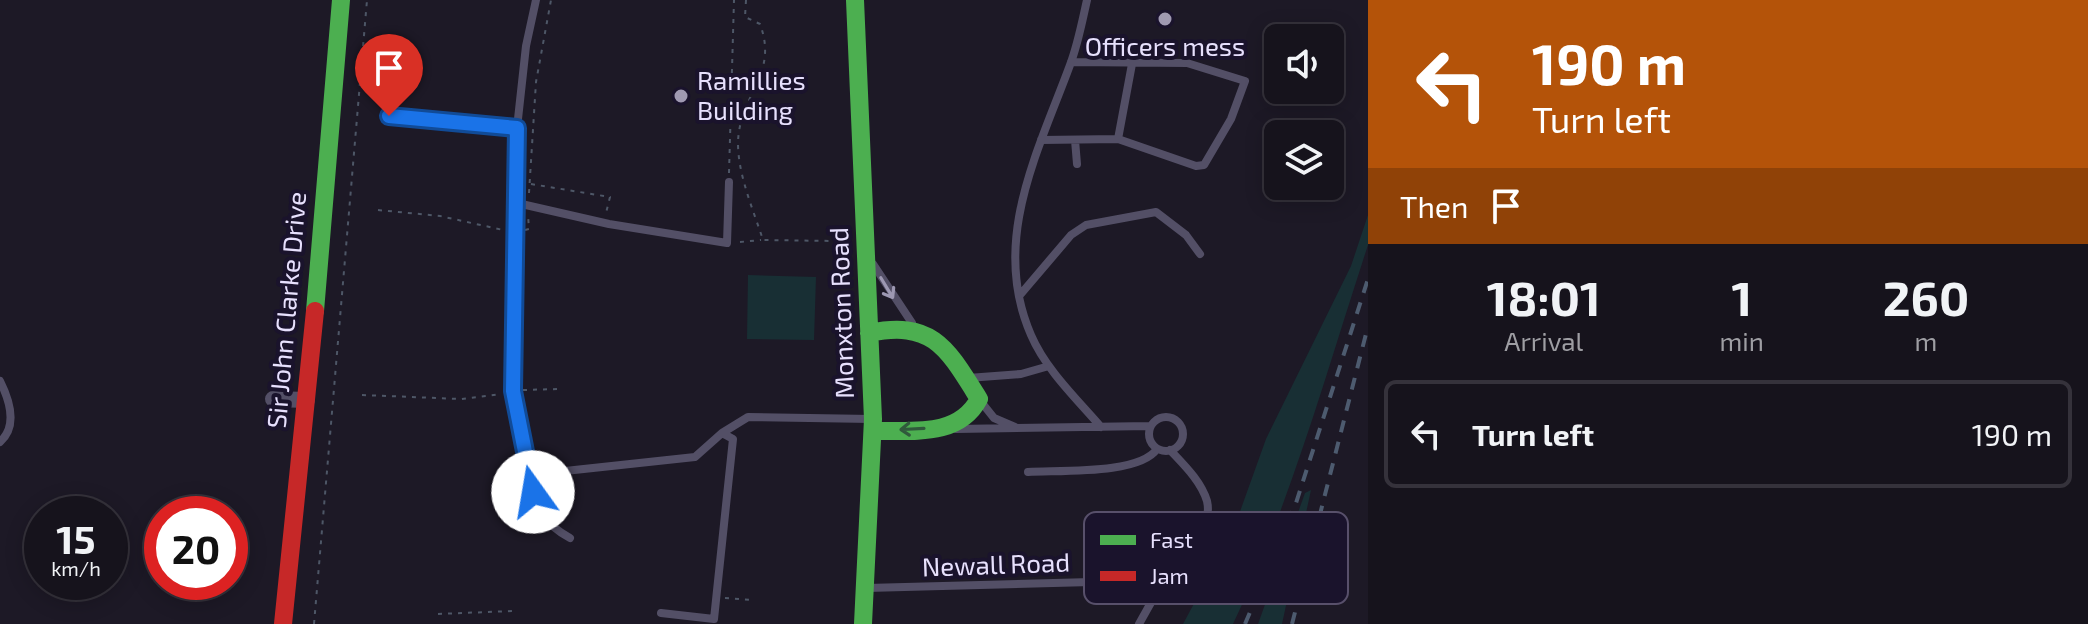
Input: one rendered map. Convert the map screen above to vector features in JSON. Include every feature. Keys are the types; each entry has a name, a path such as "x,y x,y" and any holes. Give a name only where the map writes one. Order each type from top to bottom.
{"street":[{"name":"Sir John Clarke Drive","path":"281,620 307,400 341,0"},
{"name":"Monxton Road","path":"855,0 873,425 863,624"},
{"path":"869,333 904,328 921,332 940,361 967,379 979,399 969,417 952,429 873,425"},
{"path":"273,399 307,400"}],"lane":[{"path":"536,0 526,46 517,128 513,391 528,475 540,514 551,528 570,538"},
{"path":"1087,0 1071,62 1026,177 1020,205 1017,248 1020,295 1031,336 1049,366 1101,427"},
{"path":"1041,140 1118,139 1196,166 1204,165 1231,119 1245,81 1187,63 1071,62"},
{"path":"1118,139 1132,64"},
{"path":"389,116 517,128"},
{"path":"1075,140 1077,164"},
{"path":"517,203 609,224 727,243 729,182"},
{"path":"1020,295 1071,235 1086,225 1156,212 1186,235 1200,254"},
{"path":"865,237 873,264 889,293 903,314 921,332"},
{"path":"967,379 1021,374 1049,366"},
{"path":"0,381 11,413 10,431 0,442"},
{"path":"979,399 994,418 1016,427"},
{"path":"528,475 695,457 722,433 748,417 873,425"},
{"path":"952,429 1150,426 1164,417 1178,422 1183,436 1170,450"},
{"path":"1150,426 1148,436 1157,449"},
{"path":"661,613 714,621 733,439 722,433"},
{"path":"1028,472 1122,467 1148,458 1157,449 1170,450 1195,478 1206,498 1209,512"},
{"name":"Newall Road","path":"867,588 1084,582"},
{"path":"1139,624 1150,604"}],"path":[{"path":"314,624 367,0"},
{"path":"378,210 440,216 516,232 529,229 536,82 551,0"},
{"path":"729,182 734,0"},
{"path":"746,0 745,17 760,24 768,44 765,71 746,101 738,142 744,182 763,240"},
{"path":"531,184 610,197 606,214"},
{"path":"727,243 835,241"},
{"path":"362,395 461,399 513,391 558,389"},
{"path":"716,597 752,600"},
{"path":"438,614 512,611"}],"green space":[{"path":"1368,215 1368,245 1280,512 1240,512 1266,439 1351,266"},
{"path":"748,275 816,277 814,340 747,339"},
{"path":"1311,490 1306,512 1298,512 1305,493"},
{"path":"1194,604 1242,604 1233,624 1183,624"},
{"path":"1265,604 1286,604 1282,624 1258,624"}],"railway":[{"path":"1292,512 1368,279"},
{"path":"1321,512 1368,326"},
{"path":"1245,624 1253,604"},
{"path":"1292,624 1297,604"}],"traffic: fast":[{"path":"315,311 341,0"},
{"path":"855,0 873,419 863,624"},
{"path":"869,333 909,331 936,342 957,365 979,399 970,412 947,426 918,431 873,431"}],"traffic: jam":[{"path":"283,624 315,311"}],"place":[{"name":"Officers mess","path":"1165,19"},
{"name":"Ramillies Building","path":"681,96"}],"route":[{"path":"389,116 517,128 513,391 533,492"}]}
